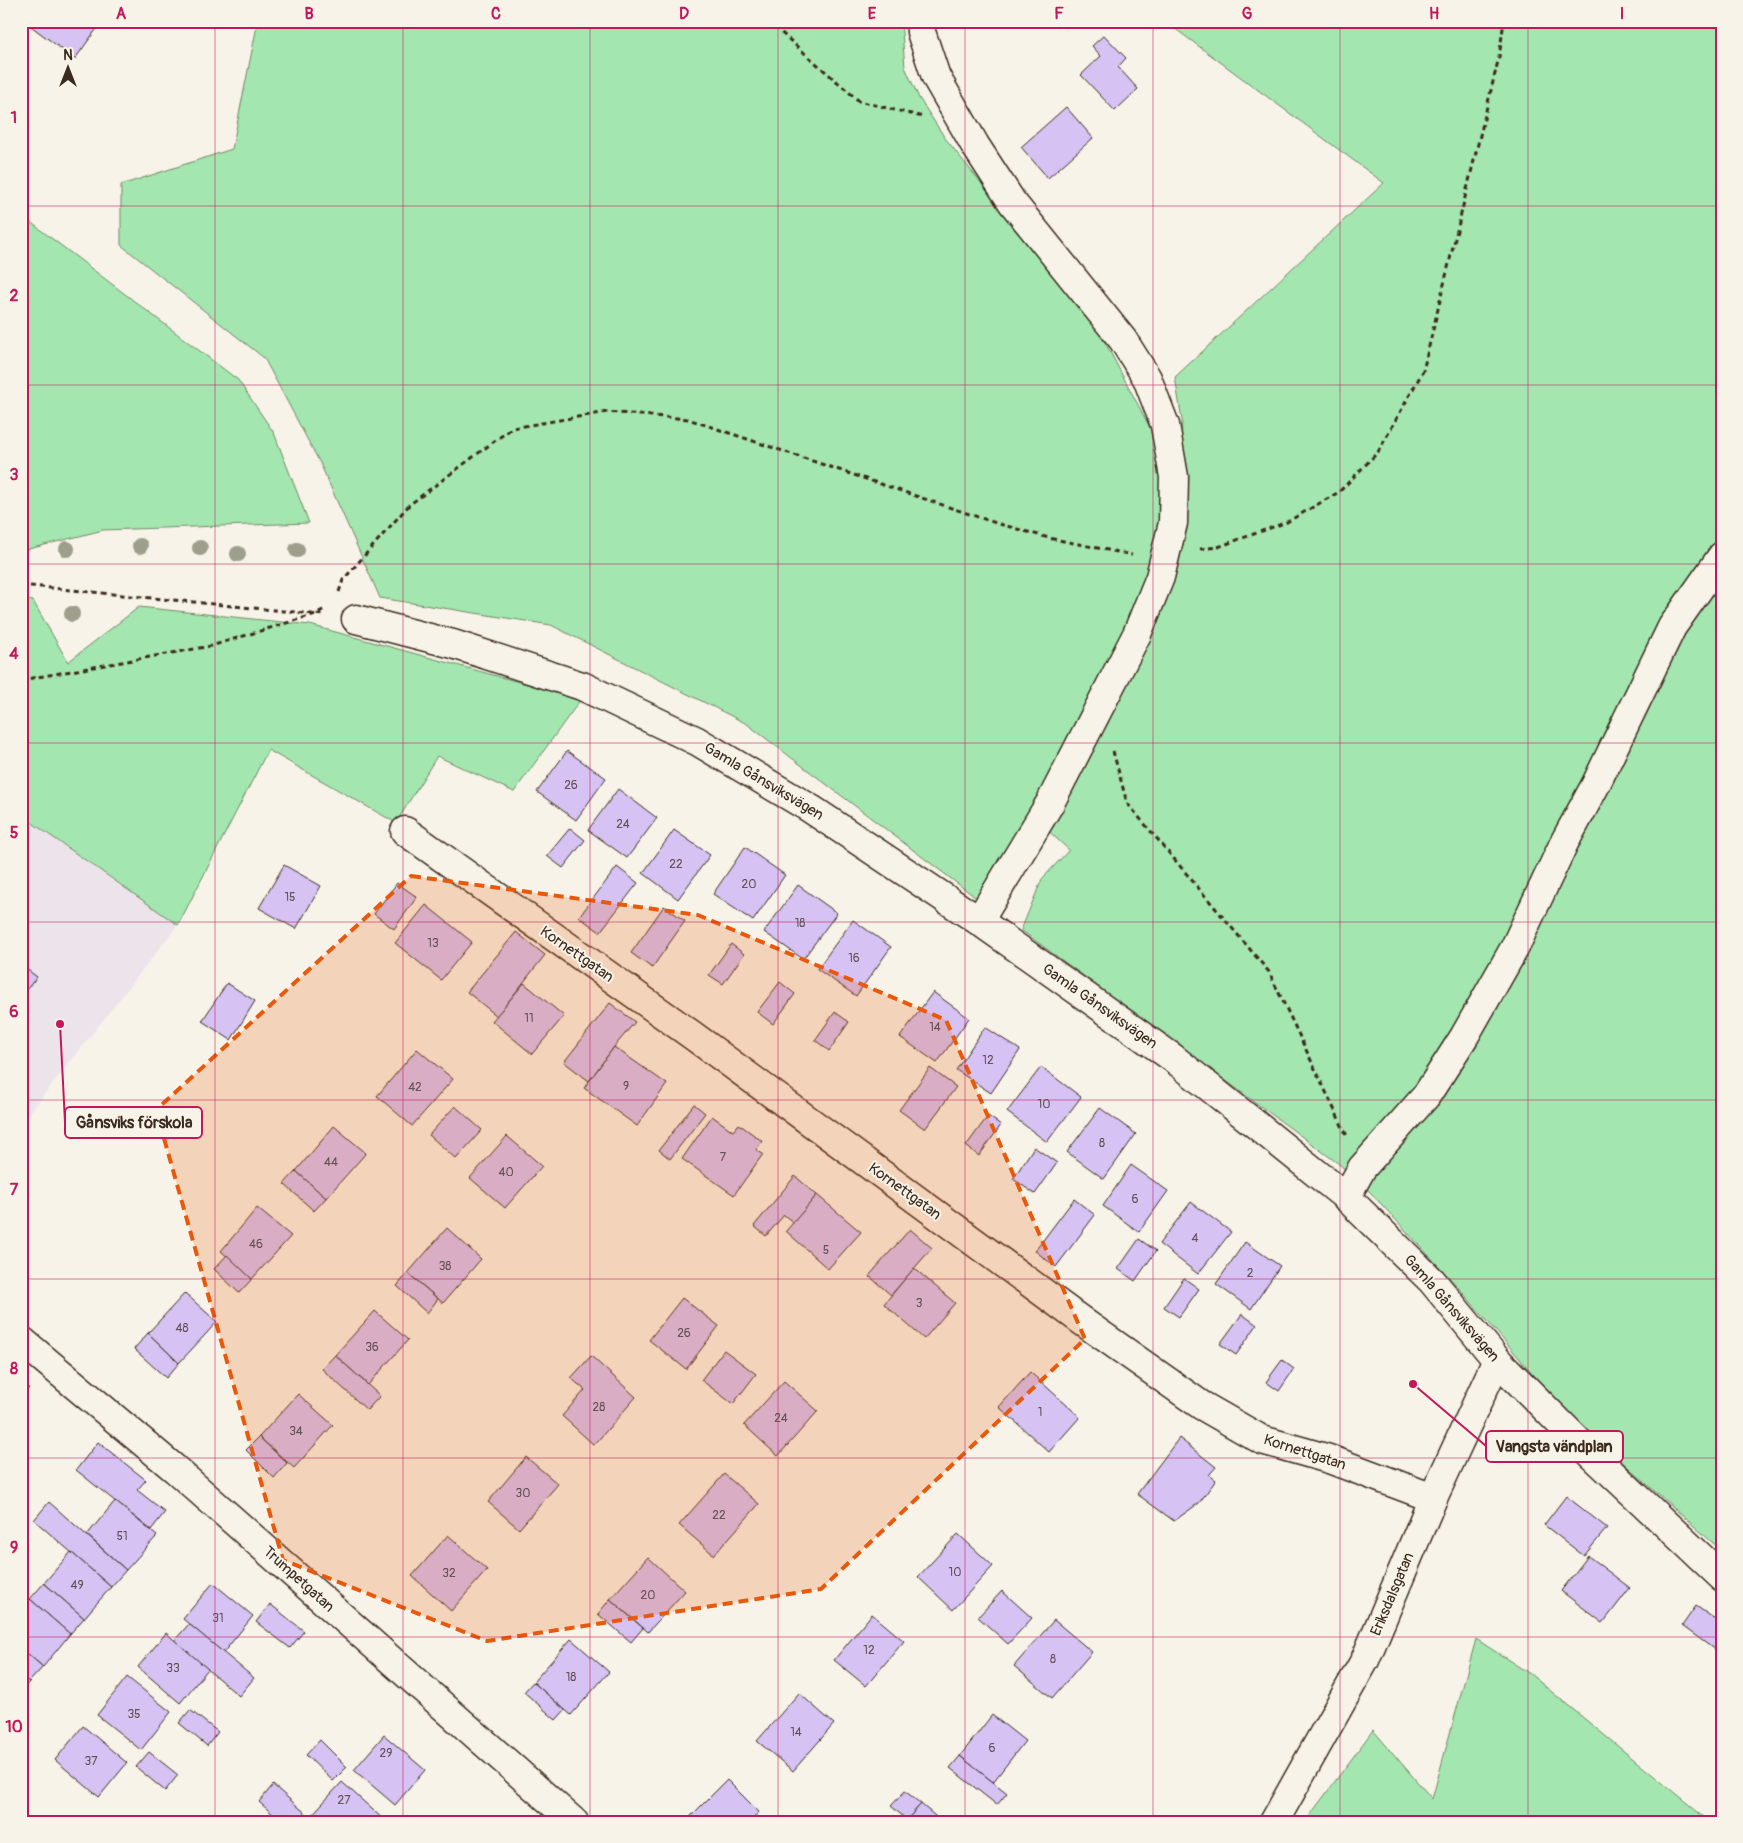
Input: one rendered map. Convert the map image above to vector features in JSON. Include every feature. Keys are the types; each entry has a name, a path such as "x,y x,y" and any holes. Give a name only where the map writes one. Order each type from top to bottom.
{"street":[{"path":"920,21 921,32 936,77 965,129 1012,202 1123,340 1147,378 1165,425 1174,477 1173,523 1160,578 1136,634 1050,803 980,921"},
{"path":"1346,1197 1362,1168 1426,1096 1464,1037 1514,949 1564,843 1595,786 1672,627 1722,556"},
{"name":"Gamla Gånsviksvägen","path":"356,619 453,644 582,686 697,741 811,809 980,921 1174,1058 1346,1197 1432,1281 1497,1360 1587,1450 1722,1577"},
{"name":"Kornettgatan","path":"405,831 692,1035 1086,1324 1201,1405 1262,1440 1329,1459 1433,1498"},
{"name":"Trumpetgatan","path":"21,1340 175,1469 574,1822"},
{"name":"Eriksdalsgatan","path":"1274,1822 1365,1660 1433,1498 1497,1360"}],"path":[{"path":"768,21 859,101 965,129"},
{"path":"338,594 343,580 409,505 512,428 607,412 688,419 996,523 1049,538 1129,556 1218,547 1287,522 1339,492 1378,452 1424,371 1497,66 1504,21"},
{"path":"21,585 356,619"},
{"path":"21,680 210,646 316,614 330,605"},
{"path":"1101,704 1128,803 1269,972 1362,1168"}],"highlighted area":[{"path":"411,876 698,915 946,1020 1085,1339 821,1589 487,1641 283,1560 156,1110"}],"shaded area":[{"path":"21,815 178,925 21,1124"}],"green space":[{"path":"249,21 901,21 905,67 919,98 945,138 1098,329 1156,439 1166,495 1139,601 1098,699 983,903 747,724 551,625 380,598 320,463 264,358 121,245 121,185 232,149 257,26"},
{"path":"1722,21 1722,1551 1564,1410 1457,1286 1370,1192 1339,1164 1021,930 1042,879 1069,850 1043,826 1179,521 1182,420 1175,377 1384,183 1166,22"},
{"path":"21,215 238,380 274,433 309,523 103,530 21,551"},
{"path":"21,599 33,601 68,662 139,607 310,625 581,699 514,792 437,756 396,823 268,750 178,925 21,815"},
{"path":"1476,1639 1530,1674 1710,1822 1305,1822 1373,1730 1432,1799"}],"building":[{"path":"24,21 90,21 98,27 75,59"},
{"path":"1104,35 1126,58 1118,67 1138,89 1115,111 1081,75 1101,56 1092,46"},
{"path":"1066,107 1093,138 1048,178 1021,147"},
{"path":"567,751 606,778 576,820 537,792"},
{"path":"618,789 657,818 627,858 588,830"},
{"path":"570,828 585,840 563,868 547,856"},
{"path":"674,830 710,855 678,899 643,873"},
{"path":"745,847 785,875 753,921 713,894"},
{"path":"284,865 321,886 296,929 259,908"},
{"path":"617,867 638,883 600,932 579,917"},
{"path":"397,883 417,897 394,929 374,914"},
{"path":"798,885 837,913 803,959 764,932"},
{"path":"426,905 472,942 441,980 395,943"},
{"path":"664,906 685,921 652,968 631,953"},
{"path":"853,920 891,947 856,996 817,969"},
{"path":"516,932 545,955 497,1016 467,992"},
{"path":"731,944 744,954 723,984 709,975"},
{"path":"21,965 37,977 21,996"},
{"path":"780,982 795,994 773,1024 757,1012"},
{"path":"227,983 255,1001 231,1040 202,1021"},
{"path":"524,983 564,1016 532,1054 492,1021"},
{"path":"933,992 969,1018 937,1063 900,1037"},
{"path":"610,1003 635,1022 589,1081 564,1062"},
{"path":"835,1012 849,1022 829,1051 815,1040"},
{"path":"985,1027 1020,1050 991,1093 956,1070"},
{"path":"614,1047 667,1084 637,1126 584,1088"},
{"path":"417,1049 453,1079 412,1126 377,1096"},
{"path":"1041,1067 1081,1097 1047,1142 1007,1112"},
{"path":"930,1068 956,1087 925,1129 899,1110"},
{"path":"694,1104 705,1113 670,1159 659,1150"},
{"path":"455,1106 482,1130 456,1159 429,1135"},
{"path":"1100,1108 1136,1134 1104,1179 1067,1152"},
{"path":"712,1116 733,1131 739,1124 762,1141 756,1150 763,1154 734,1195 682,1159"},
{"path":"988,1116 1001,1125 979,1156 966,1146"},
{"path":"334,1126 366,1153 326,1198 296,1171"},
{"path":"507,1136 542,1166 505,1208 470,1178"},
{"path":"1034,1147 1057,1163 1035,1194 1013,1179"},
{"path":"1131,1165 1168,1191 1139,1232 1103,1206"},
{"path":"296,1171 326,1198 314,1211 284,1184"},
{"path":"795,1176 817,1195 794,1223 784,1215 766,1236 754,1226"},
{"path":"817,1195 861,1232 828,1269 786,1231"},
{"path":"1074,1199 1095,1215 1056,1267 1035,1251"},
{"path":"1191,1202 1231,1232 1198,1274 1159,1244"},
{"path":"257,1208 291,1236 252,1279 221,1251"},
{"path":"447,1228 481,1259 443,1303 408,1273"},
{"path":"910,1229 932,1248 891,1295 869,1276"},
{"path":"1139,1239 1156,1251 1135,1281 1118,1269"},
{"path":"1245,1242 1280,1266 1251,1309 1216,1284"},
{"path":"227,1255 252,1279 239,1293 214,1269"},
{"path":"914,1268 955,1303 924,1339 884,1304"},
{"path":"408,1273 438,1299 427,1313 397,1286"},
{"path":"1184,1278 1199,1289 1179,1317 1164,1307"},
{"path":"185,1293 217,1322 179,1363 148,1333"},
{"path":"682,1298 719,1326 686,1369 649,1340"},
{"path":"375,1311 408,1340 368,1385 335,1355"},
{"path":"1242,1314 1257,1325 1236,1355 1220,1344"},
{"path":"148,1333 179,1363 166,1378 134,1349"},
{"path":"724,1350 756,1374 733,1404 701,1380"},
{"path":"335,1355 380,1396 367,1410 322,1369"},
{"path":"591,1356 636,1397 594,1445 562,1416 585,1390 571,1378"},
{"path":"1282,1360 1294,1369 1279,1391 1266,1382"},
{"path":"1030,1372 1080,1417 1049,1452 999,1407"},
{"path":"784,1381 818,1411 778,1456 744,1425"},
{"path":"21,1382 29,1388 21,1398"},
{"path":"298,1394 333,1425 294,1468 259,1437"},
{"path":"259,1437 287,1463 274,1478 246,1450"},
{"path":"1179,1438 1216,1467 1209,1475 1216,1480 1199,1503 1174,1521 1137,1494"},
{"path":"98,1442 146,1480 137,1490 165,1512 151,1530 76,1470"},
{"path":"526,1457 558,1484 519,1529 488,1502"},
{"path":"724,1474 759,1504 714,1555 679,1525"},
{"path":"1566,1496 1607,1528 1584,1556 1544,1525"},
{"path":"115,1501 157,1536 126,1570 87,1535"},
{"path":"49,1502 126,1570 111,1587 34,1520"},
{"path":"958,1534 993,1566 953,1610 918,1577"},
{"path":"448,1535 487,1570 451,1611 412,1576"},
{"path":"71,1552 111,1587 84,1618 44,1583"},
{"path":"1588,1556 1630,1588 1603,1623 1561,1591"},
{"path":"648,1557 685,1591 648,1632 610,1599"},
{"path":"44,1583 84,1618 70,1634 30,1599"},
{"path":"213,1583 253,1616 223,1653 183,1619"},
{"path":"1002,1591 1032,1618 1008,1644 978,1617"},
{"path":"30,1599 70,1634 43,1667 21,1648 21,1608"},
{"path":"610,1599 643,1628 631,1642 598,1614"},
{"path":"270,1604 304,1631 290,1648 256,1622"},
{"path":"1696,1606 1722,1624 1722,1655 1682,1626"},
{"path":"872,1614 904,1641 866,1686 834,1660"},
{"path":"1054,1620 1092,1652 1052,1698 1014,1666"},
{"path":"189,1624 254,1678 239,1696 174,1641"},
{"path":"166,1633 208,1669 180,1703 138,1667"},
{"path":"571,1639 609,1672 571,1715 533,1682"},
{"path":"21,1648 43,1667 29,1682 21,1675"},
{"path":"21,1675 29,1682 21,1692"},
{"path":"127,1677 171,1712 141,1750 97,1715"},
{"path":"533,1682 565,1710 556,1720 524,1692"},
{"path":"799,1693 834,1724 793,1771 757,1741"},
{"path":"190,1710 218,1732 207,1746 179,1723"},
{"path":"992,1715 1025,1741 993,1782 960,1756"},
{"path":"83,1726 127,1763 99,1797 55,1760"},
{"path":"384,1735 425,1770 395,1805 354,1770"},
{"path":"320,1740 347,1767 333,1781 306,1755"},
{"path":"149,1752 178,1775 165,1791 136,1767"},
{"path":"960,1756 1007,1793 997,1805 950,1768"},
{"path":"727,1780 759,1812 750,1822 690,1822 688,1819"},
{"path":"342,1782 384,1820 383,1822 316,1822 310,1817"},
{"path":"273,1785 316,1822 282,1822 259,1802"},
{"path":"905,1791 921,1804 907,1820 891,1806"},
{"path":"921,1804 942,1822 905,1822"}],"place":[{"name":"Gånsviks förskola","path":"60,1024"},
{"name":"Vangsta vändplan","path":"1413,1384"}]}
